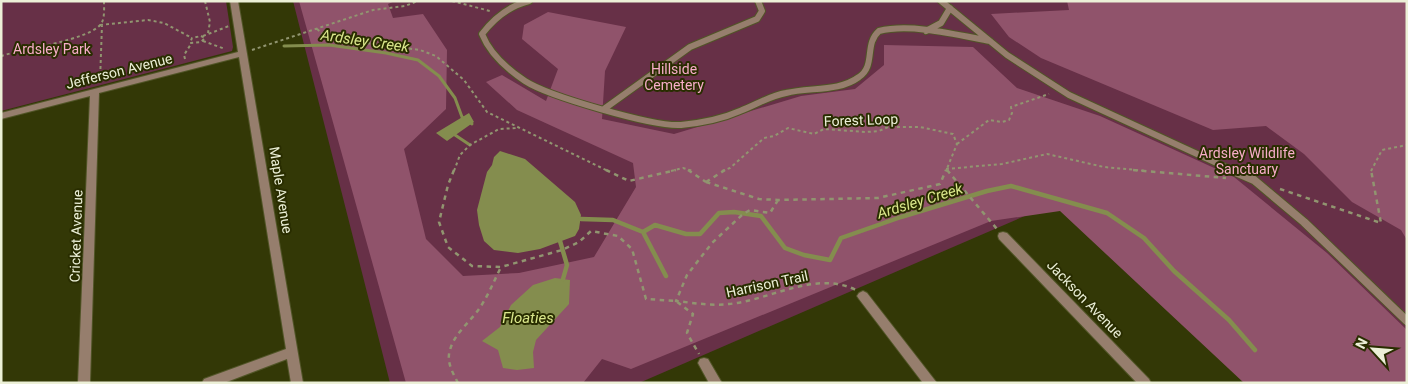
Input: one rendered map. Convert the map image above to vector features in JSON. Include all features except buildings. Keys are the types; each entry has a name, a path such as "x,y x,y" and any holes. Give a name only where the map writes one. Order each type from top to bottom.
{"street":[{"name":"Maple Avenue","path":"234,1 297,383"},
{"name":"Jefferson Avenue","path":"1,116 96,87 243,53"},
{"name":"Cricket Avenue","path":"84,383 96,87"},
{"name":"Jackson Avenue","path":"1003,236 1145,383"},
{"path":"863,296 931,383"},
{"path":"208,383 292,352"},
{"path":"704,363 716,383"}],"lane":[{"path":"529,1 507,9 490,23 482,34 487,47 502,64 525,81 550,93 604,110 678,125 709,122 739,112 772,96 845,85 860,77 869,68 871,45 879,31 890,29 926,32 990,41"},
{"path":"604,110 690,47 720,32 757,19 762,11 758,1"},
{"path":"941,1 990,41 1060,90 1254,180 1304,222 1407,321"},
{"path":"926,32 939,26 947,19 950,8"}],"path":[{"path":"96,87 100,80 101,25 104,16 104,1"},
{"path":"205,1 210,22 208,33"},
{"path":"243,53 373,10 406,6 418,1"},
{"path":"452,1 469,8 483,7 498,16"},
{"path":"1,56 38,45 77,37 93,31 101,25 124,20 158,21 174,28 182,35 192,38 230,26"},
{"path":"317,29 328,38 420,50 436,56 464,80 487,112 629,181 683,168 692,171 697,177 706,182 759,199 878,198 940,184 957,144 988,120 1003,122 1011,119 1013,114 1011,107 1060,90"},
{"path":"203,36 203,41"},
{"path":"186,63 184,55 191,44 192,38"},
{"path":"191,44 203,41 230,51"},
{"name":"Forest Loop","path":"706,182 719,172 730,168 764,138 774,136 788,128 814,134 824,129 866,132 879,131 888,127 920,127 953,134 957,144"},
{"path":"458,383 448,359 451,342 479,310 501,267 472,266 448,247 439,222 448,185 460,154 499,129 519,128"},
{"path":"946,169 1002,164 1047,154 1104,167 1254,180 1381,223 1371,169 1382,150 1407,145"},
{"path":"946,169 1003,236"},
{"path":"704,363 687,333 693,314 676,301 687,275 712,243 743,214 750,210 770,213 778,200"},
{"name":"Harrison Trail","path":"501,267 562,250 579,242 591,231 618,236 632,249 646,299 717,305 737,303 818,284 849,284 863,296"}],"green space":[{"name":"Ardsley Park","path":"1,1 226,1 233,47 232,51 1,111"},
{"name":"Ardsley Wildlife Sanctuary","path":"293,1 1407,1 1407,383 1057,202 639,383 390,383"}],"shaded area":[{"name":"Ardsley Wildlife Sanctuary","path":"299,1 395,1 388,4 393,18 423,14 447,50 446,109 404,149 426,239 463,276 519,273 594,257 636,187 633,163 517,110 486,82 502,75 546,101 558,69 522,39 524,25 548,12 626,27 605,71 602,119 674,134 801,96 855,89 884,65 884,45 973,47 1017,88 1100,116 1234,177 1327,253 1407,330 1407,383 1244,383 1060,211 991,221 631,369 602,359 583,383 406,383"},
{"path":"1067,1 1407,1 1407,240 1401,230 1352,202 1304,154 1266,126 1213,130 1041,58 1009,37 991,14 1069,10"}],"water":[{"path":"469,113 474,122 447,141 436,133"},
{"path":"500,151 525,159 575,202 581,215 579,229 575,236 540,249 518,253 494,250 484,241 477,210 487,172 492,165 494,157"},
{"name":"Floaties","path":"555,278 570,280 569,304 536,340 533,352 534,368 517,370 503,368 498,350 482,341 500,327 511,305 533,285"}],"waterway":[{"name":"Ardsley Creek","path":"284,46 329,45 386,53 418,60 439,76 455,98 462,117 472,124"},
{"path":"455,135 470,145"},
{"name":"Ardsley Creek","path":"643,232 655,225 686,234 700,234 719,213 734,212 761,216 785,248 804,255 830,260 841,238 901,217 987,191 1011,186 1107,213 1144,238 1174,271 1229,320 1255,350"},
{"name":"Ardsley Creek","path":"581,219 613,220 643,232"},
{"path":"643,232 666,276"},
{"path":"560,241 567,265 563,279"}],"park label":[{"name":"Hillside Cemetery","path":"674,78"}]}
